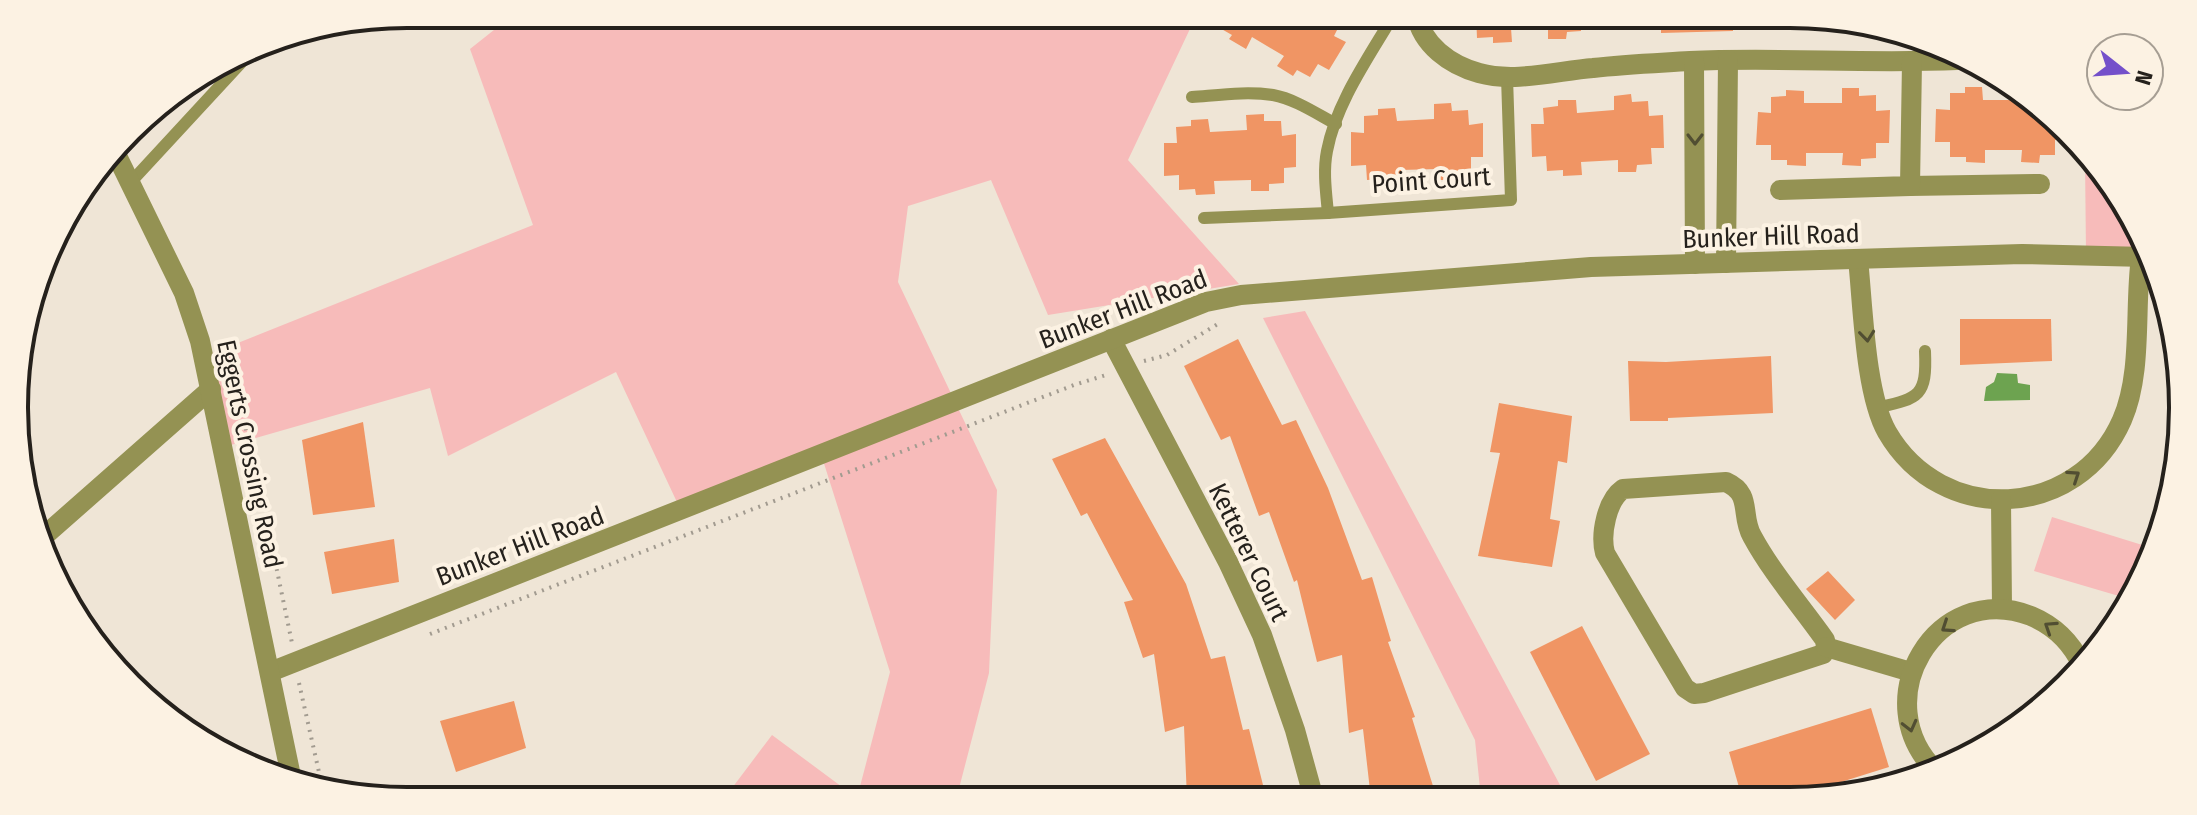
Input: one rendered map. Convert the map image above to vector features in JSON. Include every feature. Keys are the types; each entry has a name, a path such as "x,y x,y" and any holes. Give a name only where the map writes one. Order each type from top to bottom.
{"street":[{"path":"1422,28 1426,39 1439,54 1457,65 1480,74 1507,77 1694,61 1943,61"},
{"path":"1726,263 1728,60"},
{"path":"1694,61 1695,264"},
{"path":"1910,186 1912,62"},
{"name":"Eggerts Crossing Road","path":"119,160 184,293 200,341 289,768"},
{"path":"1780,190 2040,184"},
{"name":"Bunker Hill Road","path":"272,682 296,662 1206,302 1241,295 1591,267 2022,254 2138,257"},
{"path":"1858,259 1877,408 1886,431 1903,456 1923,474 1946,488 1973,497 2001,500 2027,498 2052,490 2076,477 2110,443 2123,419 2130,390 2143,269"},
{"name":"Ketterer Court","path":"1111,339 1228,562 1262,635 1295,730 1311,787"},
{"path":"49,532 211,389"},
{"path":"1726,482 1736,487 1742,495 1750,534 1825,640 1826,647 1823,654 1704,693 1694,694 1685,688 1605,553 1602,544 1615,495 1623,489 1726,482"},
{"path":"2001,500 2002,608"},
{"path":"1928,761 1915,744 1907,721 1906,699 1911,672 1921,651 1937,633 1974,613 2002,608 2044,622 2063,636 2078,655"},
{"path":"1826,647 1911,672"}],"lane":[{"path":"1328,213 1327,149 1343,104 1382,28"},
{"path":"130,183 230,73"},
{"name":"Point Court","path":"1204,218 1511,200 1507,77"},
{"path":"1192,97 1244,93 1276,96 1336,124"},
{"path":"1877,408 1907,401 1921,389 1926,378 1925,351"}],"path":[{"path":"417,637 461,623 1074,385 1167,355 1207,328 1231,317"},
{"path":"233,382 253,455 320,777"},
{"path":"272,682 300,686 309,678"}],"shaded area":[{"path":"496,28 1190,28 1128,160 1239,284 1048,315 991,180 908,206 898,282 997,490 989,673 959,787 860,787 890,672 821,454 683,515 616,372 448,456 430,388 217,449 195,360 533,225 470,49"},
{"path":"2085,169 2118,218 2136,254 2086,254"},
{"path":"1305,311 1561,787 1480,787 1475,740 1263,318"},
{"path":"1997,373 2017,374 2018,383 2030,385 2030,400 1984,401 1986,387 1994,382"},
{"path":"2052,517 2143,545 2119,596 2034,571"},
{"path":"772,735 842,787 733,787"}],"building":[{"path":"1220,28 1338,28 1334,36 1346,42 1329,70 1318,64 1310,77 1297,70 1293,76 1277,66 1284,56 1252,37 1246,49 1229,39 1232,35"},
{"path":"1477,28 1511,28 1512,42 1493,43 1493,37 1477,38"},
{"path":"1548,28 1581,28 1581,31 1567,32 1566,39 1548,39"},
{"path":"1661,28 1733,28 1733,31 1661,33"},
{"path":"1965,87 1982,87 1983,100 2012,100 2021,106 2059,140 2055,140 2055,155 2040,155 2039,163 2021,162 2022,150 1985,150 1985,163 1966,162 1966,157 1950,157 1950,142 1935,142 1936,109 1950,110 1950,93 1965,93"},
{"path":"1842,88 1859,88 1859,96 1876,95 1876,111 1890,110 1889,143 1876,143 1876,158 1861,159 1861,166 1842,165 1843,153 1806,153 1806,166 1787,165 1787,160 1771,160 1771,145 1756,145 1758,112 1771,113 1771,97 1786,96 1786,90 1804,91 1804,103 1842,103"},
{"path":"1631,94 1632,102 1648,101 1649,116 1663,115 1664,148 1651,148 1652,164 1637,165 1636,172 1618,172 1618,160 1581,162 1582,175 1563,176 1563,170 1547,171 1546,156 1532,157 1531,124 1544,124 1543,108 1558,106 1558,100 1576,100 1577,113 1614,110 1614,96"},
{"path":"1451,103 1452,111 1468,110 1469,125 1483,123 1483,157 1471,157 1471,172 1456,173 1456,180 1438,180 1438,169 1401,170 1402,183 1383,184 1382,179 1367,180 1366,165 1351,166 1351,132 1364,133 1364,116 1378,115 1378,109 1395,108 1397,121 1434,119 1434,104"},
{"path":"1264,114 1264,121 1281,121 1282,136 1296,134 1296,167 1284,168 1284,183 1269,184 1269,191 1251,191 1251,180 1214,181 1215,194 1196,195 1195,189 1179,190 1179,175 1164,176 1164,143 1177,143 1176,127 1191,126 1191,120 1208,119 1210,132 1247,130 1246,115"},
{"path":"1960,319 2051,319 2052,361 1960,365"},
{"path":"1238,339 1282,425 1296,420 1328,488 1362,580 1372,577 1391,641 1388,642 1415,717 1412,718 1433,787 1370,787 1363,729 1349,733 1342,655 1317,662 1297,580 1294,582 1269,512 1259,516 1230,436 1221,440 1184,366"},
{"path":"1771,356 1773,413 1630,421 1628,361"},
{"path":"1499,403 1572,416 1567,463 1558,461 1550,519 1560,521 1552,567 1478,556 1500,453 1490,452"},
{"path":"363,422 375,507 313,515 302,440"},
{"path":"1105,438 1186,584 1211,659 1225,656 1243,730 1249,729 1264,787 1187,787 1184,726 1165,732 1154,654 1143,658 1124,602 1133,600 1087,513 1081,516 1052,459"},
{"path":"394,539 399,582 332,594 324,552"},
{"path":"1828,571 1855,600 1835,620 1806,589"},
{"path":"1582,626 1650,754 1596,781 1530,652"},
{"path":"514,701 526,748 456,772 440,721"},
{"path":"1871,708 1889,767 1833,784 1739,787 1729,752"}]}
